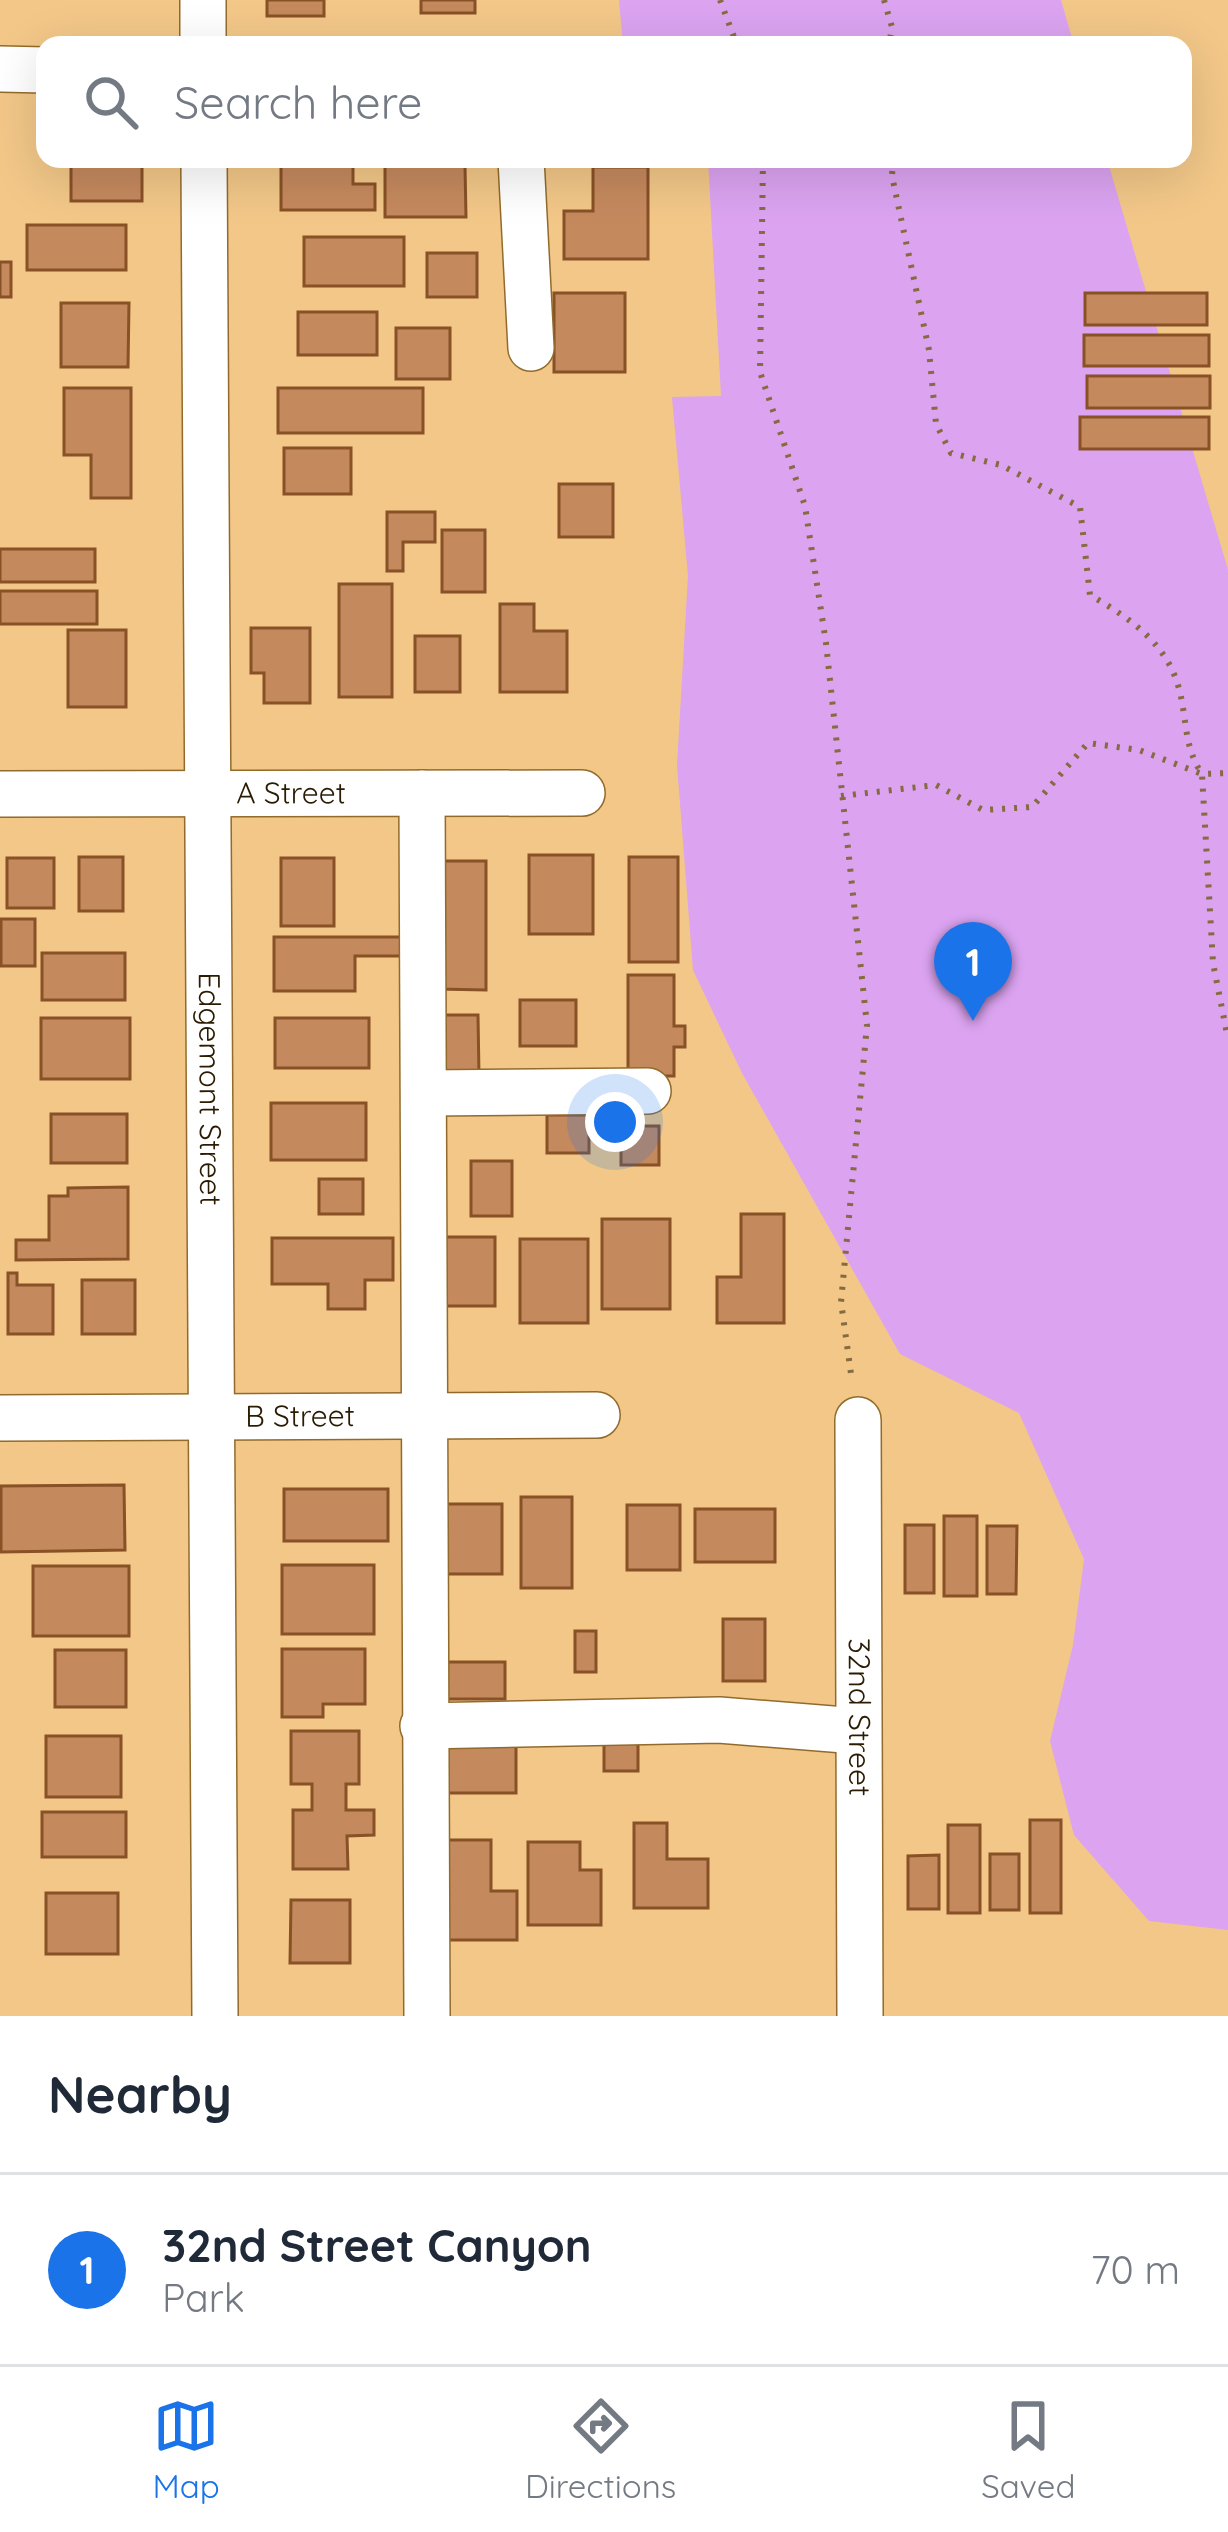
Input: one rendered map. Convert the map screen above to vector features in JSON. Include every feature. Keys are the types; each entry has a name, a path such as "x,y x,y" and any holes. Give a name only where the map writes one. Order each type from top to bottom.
{"street":[{"path":"202,0 203,36"},
{"path":"0,69 36,70"},
{"name":"Edgemont Street","path":"204,168 214,2016"},
{"path":"521,168 531,348"},
{"path":"422,793 427,1093 423,1417 427,2016"},
{"name":"A Street","path":"0,794 582,793"},
{"path":"427,1093 648,1091"},
{"name":"B Street","path":"0,1418 597,1415"},
{"name":"32nd Street","path":"858,1420 860,2016"},
{"path":"423,1726 718,1720 856,1730"}],"path":[{"path":"720,0 733,36"},
{"path":"884,0 890,36"},
{"path":"763,168 760,372 805,506 867,1025 841,1302 858,1420"},
{"path":"892,168 929,350 936,424 943,439 951,453 1001,465 1080,508 1090,596 1137,622 1176,680 1187,752 1202,774 1213,963 1228,1039"},
{"path":"842,796 935,785 983,810 1032,807 1088,743 1139,750 1202,774 1228,773"}],"shaded area":[{"path":"619,0 1061,0 1071,36 622,36"},
{"path":"708,168 1110,168 1228,570 1228,1930 1149,1921 1074,1835 1050,1741 1073,1645 1084,1559 1019,1413 900,1354 742,1073 693,970 677,765 688,576 672,397 721,396"}],"building":[{"path":"267,0 324,0 324,16 267,16"},
{"path":"421,0 475,0 475,13 421,13"},
{"path":"71,168 142,168 142,201 71,201"},
{"path":"281,168 353,168 353,184 375,184 375,210 281,210"},
{"path":"385,168 465,168 466,217 385,217"},
{"path":"593,168 648,168 648,259 564,259 564,211 593,211"},
{"path":"27,225 126,225 126,270 27,270"},
{"path":"304,237 404,237 404,286 304,286"},
{"path":"427,253 477,253 477,297 427,297"},
{"path":"0,262 11,262 11,297 0,297"},
{"path":"554,293 625,293 625,372 554,372"},
{"path":"1085,293 1207,293 1207,325 1085,325"},
{"path":"61,303 129,303 128,367 61,367"},
{"path":"298,312 377,312 377,355 298,355"},
{"path":"396,328 450,328 450,379 396,379"},
{"path":"1084,335 1209,335 1209,366 1084,366"},
{"path":"1087,376 1210,376 1210,408 1087,408"},
{"path":"64,388 131,388 131,498 91,498 91,455 64,455"},
{"path":"278,388 423,388 423,433 278,433"},
{"path":"1080,417 1209,417 1209,449 1080,449"},
{"path":"284,448 351,448 351,494 284,494"},
{"path":"559,484 613,484 613,537 559,537"},
{"path":"387,512 435,512 435,542 403,542 403,571 387,571"},
{"path":"442,530 485,530 485,592 442,592"},
{"path":"0,549 95,549 95,582 0,582"},
{"path":"339,584 392,584 392,697 339,697"},
{"path":"0,591 97,591 97,624 0,624"},
{"path":"500,604 534,604 534,631 567,631 567,692 500,692"},
{"path":"251,628 310,628 310,703 264,703 264,673 251,673"},
{"path":"68,630 126,630 126,707 68,707"},
{"path":"415,636 460,636 460,692 415,692"},
{"path":"529,855 593,855 593,934 529,934"},
{"path":"79,857 123,857 123,911 79,911"},
{"path":"629,857 678,857 678,962 629,962"},
{"path":"7,858 54,858 54,908 7,908"},
{"path":"281,858 334,858 334,926 281,926"},
{"path":"438,861 486,861 486,990 437,989"},
{"path":"1,919 35,919 35,966 1,966"},
{"path":"274,937 401,937 401,956 355,956 355,991 274,991"},
{"path":"42,953 125,953 125,1000 42,1000"},
{"path":"628,975 674,975 674,1026 685,1026 685,1047 674,1047 674,1076 628,1076"},
{"path":"520,1000 576,1000 576,1046 520,1046"},
{"path":"442,1015 478,1015 479,1076 443,1076"},
{"path":"41,1018 130,1018 130,1079 41,1079"},
{"path":"275,1018 369,1018 369,1068 275,1068"},
{"path":"271,1103 366,1103 366,1160 271,1160"},
{"path":"51,1114 127,1114 127,1163 51,1163"},
{"path":"547,1115 589,1115 589,1153 547,1153"},
{"path":"621,1126 659,1126 659,1165 621,1165"},
{"path":"471,1161 512,1161 512,1216 471,1216"},
{"path":"319,1179 363,1179 363,1214 319,1214"},
{"path":"128,1187 128,1259 16,1260 16,1240 49,1240 49,1196 68,1196 68,1188"},
{"path":"741,1214 784,1214 784,1323 717,1323 717,1277 741,1277"},
{"path":"602,1219 670,1219 670,1309 602,1309"},
{"path":"439,1237 495,1237 495,1306 439,1306"},
{"path":"272,1238 393,1238 393,1280 365,1280 365,1309 328,1309 328,1284 272,1284"},
{"path":"520,1239 588,1239 588,1323 520,1323"},
{"path":"8,1273 17,1273 17,1285 53,1285 53,1334 8,1334"},
{"path":"82,1280 135,1280 135,1334 82,1334"},
{"path":"124,1485 125,1550 1,1552 1,1486"},
{"path":"284,1489 388,1489 388,1541 284,1541"},
{"path":"521,1497 572,1497 572,1588 521,1588"},
{"path":"442,1504 502,1504 502,1574 442,1574"},
{"path":"627,1505 680,1505 680,1570 627,1570"},
{"path":"695,1509 775,1509 775,1562 695,1562"},
{"path":"944,1516 977,1516 977,1596 944,1596"},
{"path":"905,1525 934,1525 934,1593 905,1593"},
{"path":"987,1526 1017,1526 1016,1594 987,1594"},
{"path":"282,1565 374,1565 374,1634 282,1634"},
{"path":"33,1566 129,1566 129,1636 33,1636"},
{"path":"723,1619 765,1619 765,1681 723,1681"},
{"path":"575,1631 596,1631 596,1672 575,1672"},
{"path":"282,1649 365,1649 365,1704 323,1704 323,1717 282,1717"},
{"path":"55,1650 126,1650 126,1707 55,1707"},
{"path":"443,1662 505,1662 505,1699 443,1699"},
{"path":"291,1731 359,1731 359,1784 346,1784 346,1810 374,1810 374,1835 347,1836 348,1869 293,1869 293,1810 312,1810 312,1784 291,1784"},
{"path":"46,1736 121,1736 121,1797 46,1797"},
{"path":"604,1739 638,1739 638,1771 604,1771"},
{"path":"442,1741 516,1741 516,1793 442,1793"},
{"path":"42,1812 126,1812 126,1857 42,1857"},
{"path":"1030,1820 1061,1820 1061,1913 1030,1913"},
{"path":"634,1823 667,1823 667,1859 708,1859 708,1908 634,1908"},
{"path":"948,1825 980,1825 980,1913 948,1913"},
{"path":"443,1840 491,1840 491,1891 517,1891 517,1940 443,1940"},
{"path":"528,1842 580,1842 580,1870 601,1870 601,1925 528,1925"},
{"path":"990,1854 1019,1854 1019,1910 990,1910"},
{"path":"939,1855 939,1909 908,1909 908,1856"},
{"path":"46,1893 118,1893 118,1954 46,1954"},
{"path":"291,1900 350,1900 350,1963 290,1963"}],"place":[{"name":"32nd Street Canyon","path":"973,1021"}]}
